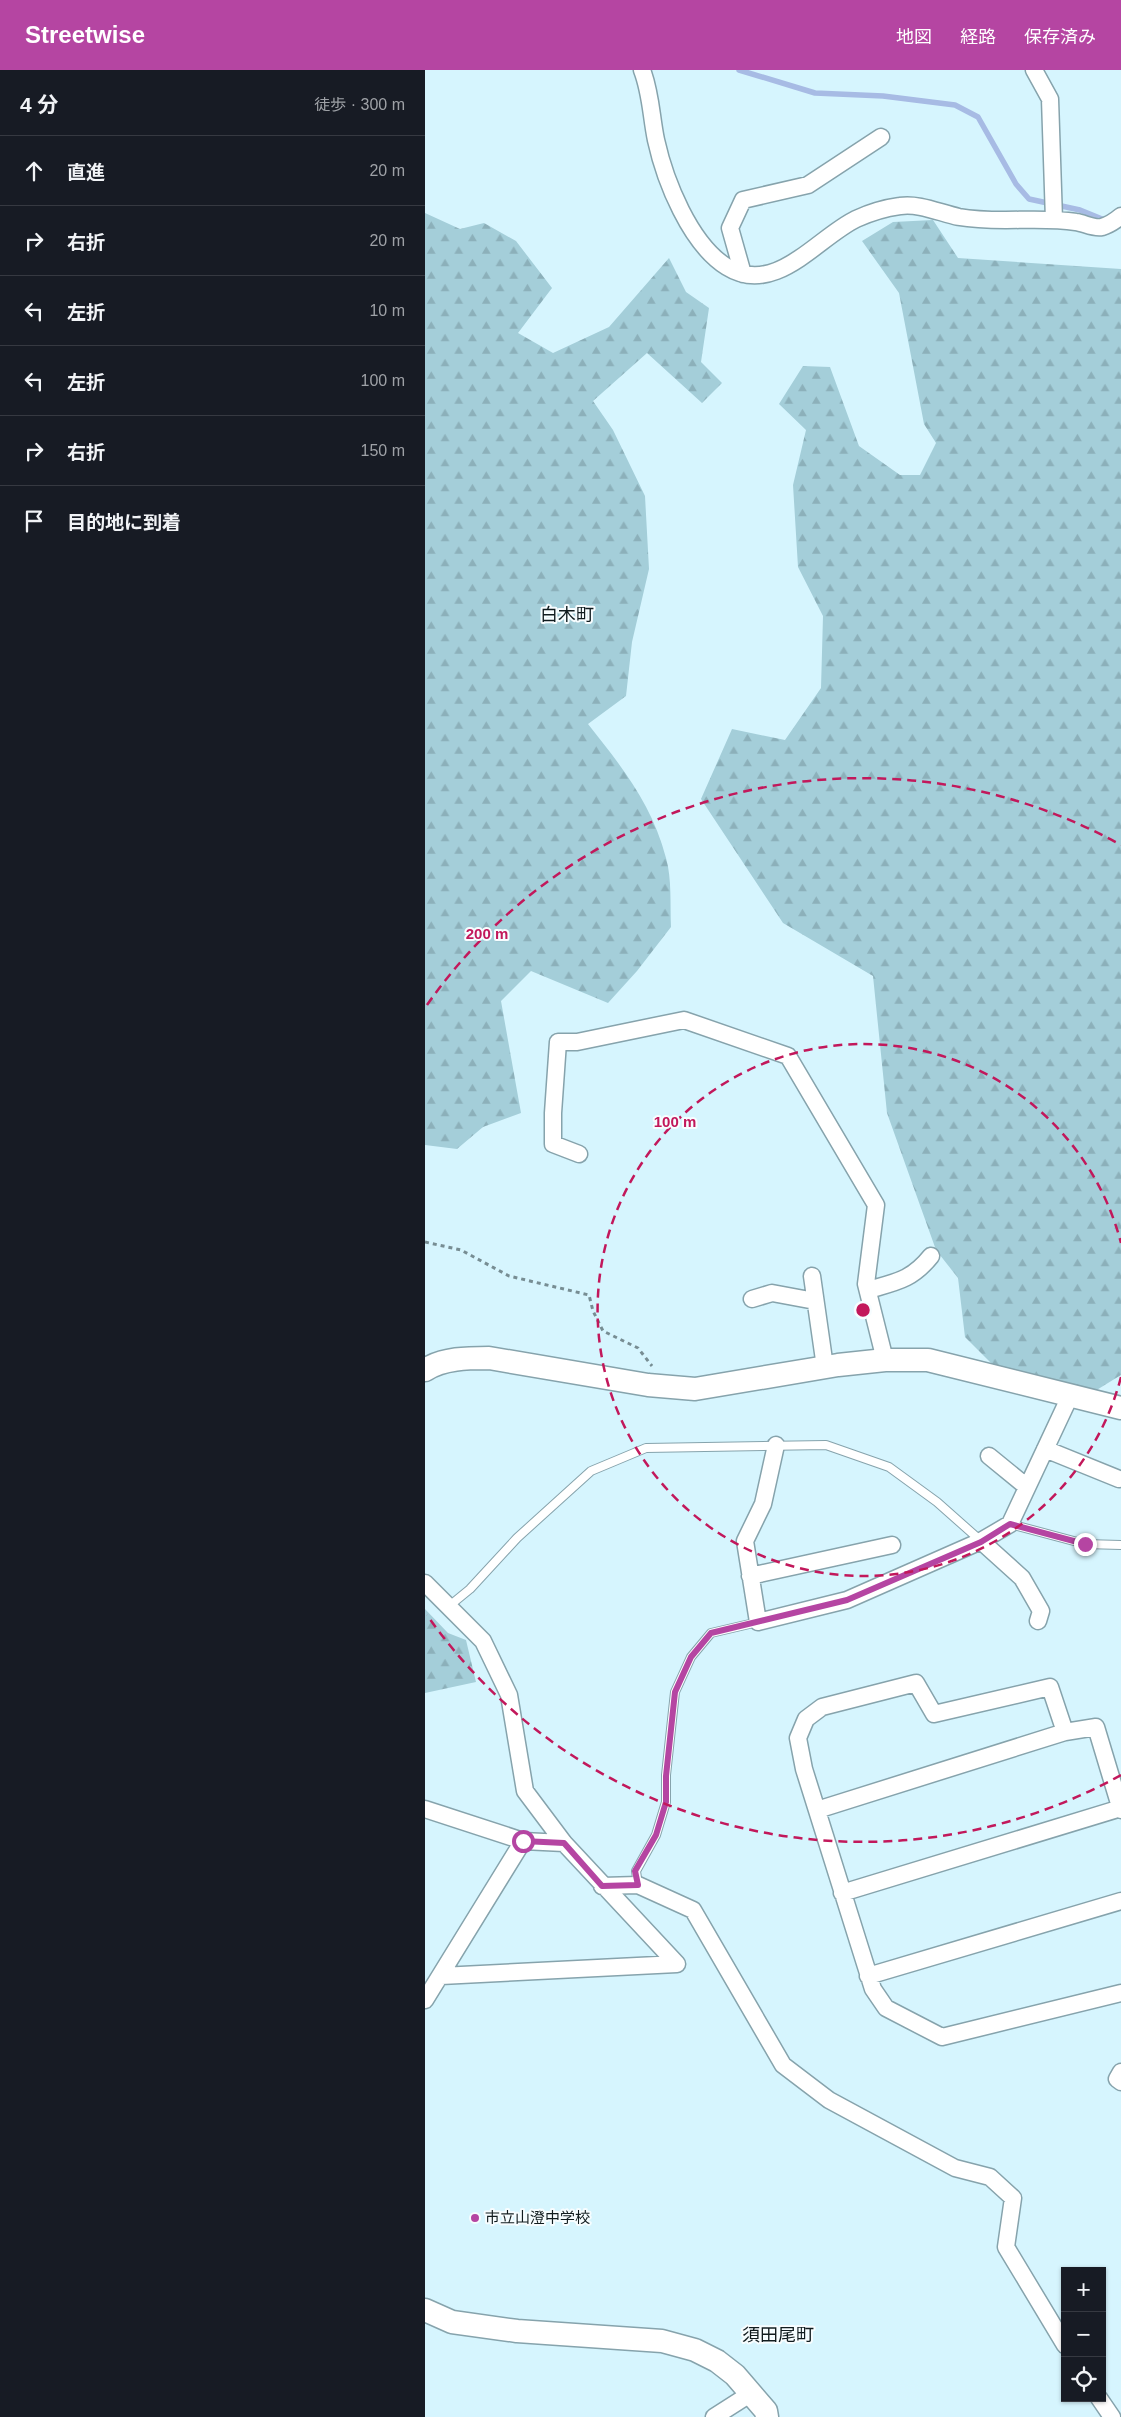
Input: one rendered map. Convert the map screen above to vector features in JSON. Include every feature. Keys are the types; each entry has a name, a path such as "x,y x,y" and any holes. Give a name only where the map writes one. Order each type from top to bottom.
{"street":[{"path":"642,70 651,99 656,140 676,200 690,226 708,250 726,267 743,274 757,277 784,267 856,219 902,206 932,209 960,217 993,220 1054,220 1078,222 1100,228 1121,216"},
{"path":"1034,70 1050,99 1054,220"},
{"path":"743,274 730,228 743,200 808,186 881,137"},
{"path":"579,1154 553,1144 553,1112 558,1042 577,1042 684,1020 788,1056 876,1205 866,1284 885,1360"},
{"path":"868,1290 906,1279 921,1269 931,1256"},
{"path":"812,1276 825,1367"},
{"path":"752,1299 772,1292 815,1300"},
{"path":"425,1370 433,1365 465,1358 489,1358 652,1386 695,1389 825,1367 885,1360 928,1360 1071,1394 1121,1408"},
{"path":"776,1445 763,1504 745,1541 758,1622 847,1600 981,1542 1010,1524 1071,1394"},
{"path":"1045,1449 1119,1479"},
{"path":"989,1456 1027,1487"},
{"path":"981,1542 1022,1578 1041,1610 1038,1621"},
{"path":"750,1576 892,1545"},
{"path":"425,1583 483,1640 509,1694 525,1790 564,1843 602,1886 677,1964 441,1976"},
{"path":"1065,1732 1050,1687 934,1714 916,1683 822,1707 806,1719 798,1738 817,1810 868,1976 873,1989 886,2008 942,2037 1121,1993"},
{"path":"817,1810 1065,1732 1096,1727 1121,1809 842,1893"},
{"path":"425,1809 523,1841 564,1843"},
{"path":"425,2000 523,1841"},
{"path":"602,1886 638,1885 693,1910 783,2065 829,2100 955,2168 990,2177 1013,2198 1006,2247 1061,2338"},
{"path":"868,1976 1121,1901"},
{"path":"1121,2072 1117,2079 1121,2082"},
{"path":"425,2310 452,2322 517,2331 662,2341 687,2348 717,2361 735,2375 766,2412 767,2417"},
{"path":"714,2417 750,2394"},
{"path":"1102,2402 1112,2417"}],"lane":[{"path":"448,1607 470,1589 517,1538 591,1472 646,1448 826,1445 889,1467 937,1502 981,1542"},
{"path":"1010,1524 1085,1544 1121,1545"},
{"path":"638,1885 635,1871 656,1835 666,1802 666,1776 675,1692 687,1665 691,1657 711,1633 758,1622"}],"path":[{"path":"425,1242 461,1250 509,1276 589,1295 593,1311 603,1331 637,1348 652,1365 654,1372 652,1386"}],"green space":[{"path":"425,213 460,229 484,223 516,241 552,288 518,333 553,353 609,327 669,258 686,292 709,308 701,362 722,383 702,403 647,353 593,401 613,430 645,496 649,569 632,642 626,696 588,724 613,755 635,787 653,820 668,866 671,927 637,971 608,1003 531,971 501,1001 521,1113 483,1127 457,1149 425,1145"},
{"path":"933,220 958,258 1121,269 1121,1375 1095,1391 995,1367 965,1337 958,1278 936,1250 887,1113 873,976 783,923 701,799 732,729 785,740 821,688 823,616 798,567 793,485 806,430 779,404 803,366 830,367 859,446 900,475 920,475 936,443 924,424 899,293 862,241 893,222"},
{"path":"425,1609 448,1633 466,1640 476,1682 425,1693"}],"waterway":[{"path":"739,70 815,93 883,96 955,105 978,117 1016,184 1029,199 1080,210 1107,221"}],"place":[{"name":"市立山澄中学校","path":"475,2218"}],"district":[{"name":"白木町","path":"567,615"},
{"name":"須田尾町","path":"778,2335"}],"route":[{"path":"523,1841 564,1843 602,1886 638,1885 635,1871 656,1835 666,1802 666,1776 675,1692 691,1657 711,1633 847,1600 981,1542 1010,1524 1085,1544"}]}
